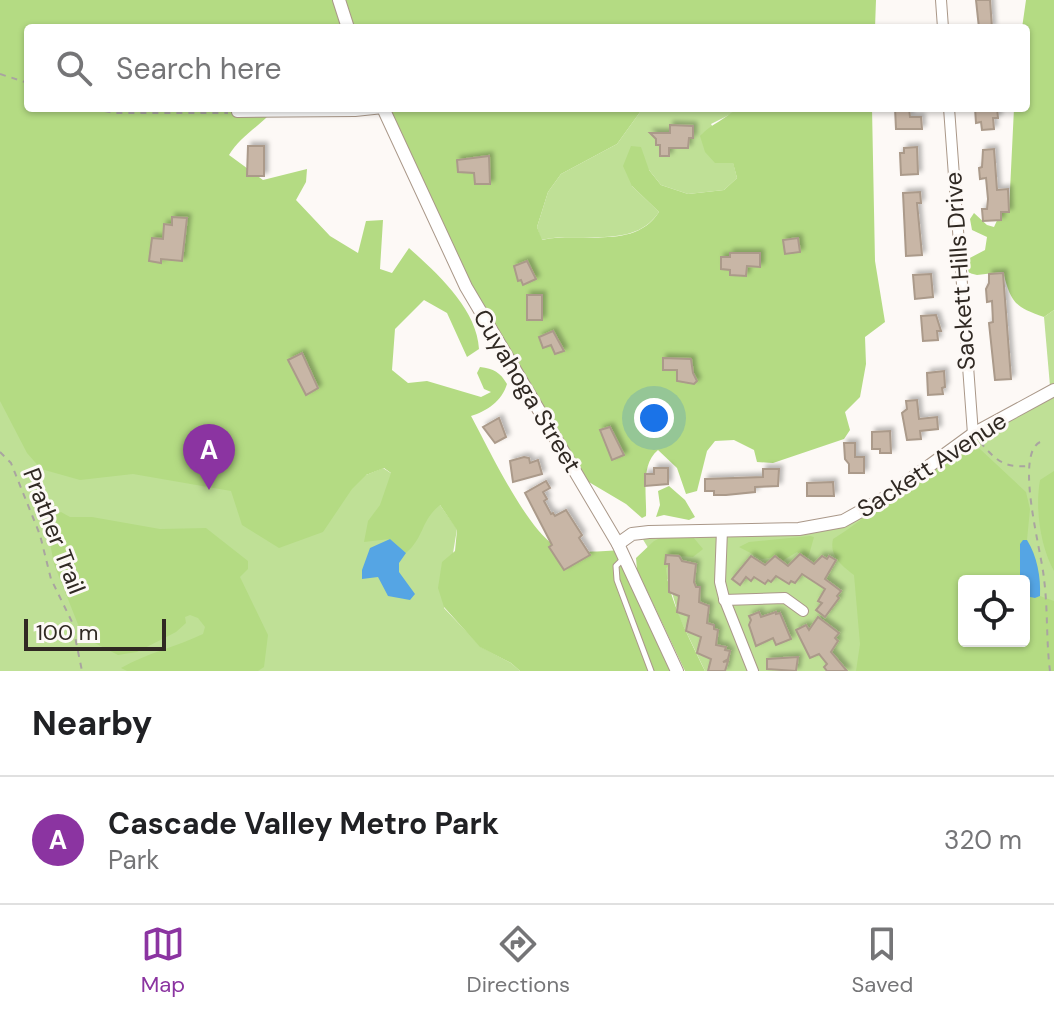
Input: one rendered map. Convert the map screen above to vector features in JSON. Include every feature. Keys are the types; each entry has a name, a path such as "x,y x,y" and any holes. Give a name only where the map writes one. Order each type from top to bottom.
{"street":[{"path":"339,0 347,24"},
{"path":"941,0 943,24"},
{"name":"Cuyahoga Street","path":"385,112 479,313 618,544 677,671"},
{"name":"Sackett Hills Drive","path":"949,112 973,434"},
{"name":"Sackett Avenue","path":"618,544 639,533 799,529 843,521 888,496 973,434 1054,390"},
{"path":"722,530 720,582 724,600 753,671"},
{"path":"724,600 785,598 803,611"}],"lane":[{"path":"624,557 616,566 617,580 651,671"}],"path":[{"path":"0,74 24,82"},
{"path":"109,112 237,112"},
{"path":"973,434 1003,464 1010,467 1029,465"},
{"path":"1040,442 1031,451 1029,465 1033,513 1044,576 1050,671"},
{"name":"Prather Trail","path":"0,452 11,463 40,535 51,579 72,622 82,671"}],"green space":[{"path":"0,0 876,0 875,24 24,24 24,112 271,112 229,155 263,180 307,169 306,182 296,200 330,236 358,253 366,221 383,220 380,269 392,273 409,248 454,293 471,320 479,349 467,357 447,313 424,300 395,329 392,370 408,383 427,381 481,397 491,392 484,389 477,373 480,367 493,370 502,377 507,384 502,395 488,408 471,416 508,486 531,521 554,545 578,551 621,550 676,671 520,671 480,647 444,607 438,588 442,562 455,551 457,530 440,505 406,553 390,539 364,542 368,521 380,505 391,473 384,468 366,475 352,489 323,532 279,548 242,525 231,491 133,474 80,480 41,469 27,453 0,401"},
{"path":"1026,0 1054,0 1054,310 1044,317 1015,302 1003,272 969,273 966,260 985,250 987,237 972,230 970,219 974,213 994,227 1001,212 1009,211 1014,112 1030,112 1030,24 1023,24"},
{"path":"385,112 640,112 617,144 561,174 548,192 537,227 542,240 621,236 636,232 648,224 659,212 632,186 623,166 631,146 641,147 649,170 661,185 688,194 724,190 737,178 733,163 715,163 705,152 700,136 732,112 872,112 875,261 885,322 865,337 866,364 860,397 845,412 850,430 844,439 773,463 757,462 754,450 734,440 715,441 707,451 697,491 686,494 677,468 658,450 652,456 647,472 646,516 642,518 626,504 577,475 481,316"},
{"path":"640,112 733,112 711,124 733,162 737,178 724,190 688,194 661,185 649,170 632,186 659,212 648,224 621,235 541,240 537,227 548,192 561,174 617,144"},
{"path":"1054,310 1054,384 1050,386 1044,317"},
{"path":"0,336 366,475 383,468 440,505 457,529 444,608 481,647 520,671 0,671"},
{"path":"1054,390 1054,671 705,671 679,617 669,582 639,533 844,521 973,434"},
{"path":"980,449 1026,492 1030,509 1027,540 1020,544 1020,575 958,575 958,647 1030,647 1030,597 1040,596 1054,601 1054,671 856,671 860,644 854,575 835,555 833,539 905,486 944,461"},
{"path":"1054,471 1054,571 1042,539 1038,503 1040,480"},
{"path":"669,486 685,500 695,517 689,520 664,515 656,517 660,505 658,491"},
{"path":"61,512 70,517 92,517 160,529 206,528 248,561 248,569 240,577 268,635 264,667 258,671 127,671 121,668 203,634 205,627 198,618 190,615 185,617 186,623 176,632 137,652 118,655 83,637 54,564 50,543 55,515"},
{"path":"664,536 693,537 703,549 693,557 680,556 666,568 675,606 705,671 685,671 637,570 636,558"},
{"path":"814,537 809,555 805,558 797,552 782,561 775,557 762,559 739,547 749,542"}],"water":[{"path":"390,539 406,553 399,563 399,572 415,594 410,600 388,596 378,577 362,579 370,548"},
{"path":"1027,540 1038,567 1040,596 1035,598 1030,597 1030,575 1020,575 1020,544"}],"building":[{"path":"976,0 990,0 992,24 979,24"},
{"path":"895,112 909,112 910,117 921,117 922,129 896,129"},
{"path":"975,112 997,112 998,118 993,118 994,129 982,130 981,122 976,123"},
{"path":"670,125 693,126 693,138 689,138 688,148 669,148 669,156 660,156 660,145 656,145 656,139 650,133 670,133"},
{"path":"248,146 264,146 264,176 247,176"},
{"path":"917,147 918,174 901,175 900,153 904,153 904,148"},
{"path":"994,149 997,190 1008,189 1009,212 1001,212 1001,220 983,221 982,209 987,209 988,199 986,178 980,179 979,168 982,167 983,150"},
{"path":"489,156 490,184 475,184 474,173 458,172 457,160"},
{"path":"920,192 921,203 917,203 922,255 906,256 903,193"},
{"path":"172,217 187,218 182,261 149,261 152,238 163,239 164,224 172,225"},
{"path":"798,238 800,252 785,254 783,240"},
{"path":"730,253 760,253 760,267 747,266 746,276 730,275 730,270 721,269 721,257 730,257"},
{"path":"527,261 536,279 523,285 521,280 518,281 514,266"},
{"path":"1003,273 1011,379 995,380 989,323 993,322 992,301 987,302 986,289 989,274"},
{"path":"931,274 933,297 915,299 913,275"},
{"path":"527,295 542,295 542,320 527,320"},
{"path":"936,315 941,331 937,331 938,340 923,341 921,316"},
{"path":"553,331 564,351 555,354 551,345 543,348 539,337"},
{"path":"302,353 318,388 306,395 288,360"},
{"path":"663,358 691,359 697,381 694,384 677,381 677,370 663,370"},
{"path":"944,371 943,394 928,395 927,373"},
{"path":"917,400 919,419 937,417 938,429 920,431 921,439 907,440 902,413 907,409 906,401"},
{"path":"499,418 506,437 495,443 483,427"},
{"path":"610,427 624,455 612,460 600,430"},
{"path":"890,431 891,453 872,449 872,432"},
{"path":"844,443 855,443 855,457 864,457 864,473 849,473"},
{"path":"529,458 530,463 538,460 542,474 513,482 510,461"},
{"path":"654,468 668,468 668,484 645,486 645,474 654,474"},
{"path":"763,469 779,469 778,486 755,487 755,492 726,495 705,491 705,479 763,477"},
{"path":"546,481 550,488 543,492 547,499 544,501 551,514 555,516 566,510 590,555 564,570 549,547 552,545 525,493"},
{"path":"833,482 834,496 807,496 807,483"},
{"path":"800,554 814,564 822,556 836,560 825,579 841,591 825,617 816,610 822,603 818,601 825,589 802,574 795,583 791,581 789,584 776,576 765,584 754,577 751,581 746,577 740,585 732,579 751,556 765,565 775,556 788,566"},
{"path":"666,555 679,556 682,561 696,564 694,582 696,587 700,587 699,602 709,606 707,623 718,630 716,645 730,651 728,659 723,662 728,661 725,671 708,671 711,659 697,653 701,637 686,631 689,616 677,612 679,596 669,592"},
{"path":"759,612 761,617 780,613 791,639 776,645 773,638 756,646 749,616"},
{"path":"818,617 839,633 831,652 847,671 827,671 824,667 827,664 819,654 810,658 796,630 806,625 809,630"},
{"path":"798,657 796,671 767,669 767,659"}],"place":[{"name":"Cascade Valley Metro Park","path":"209,490"}]}
